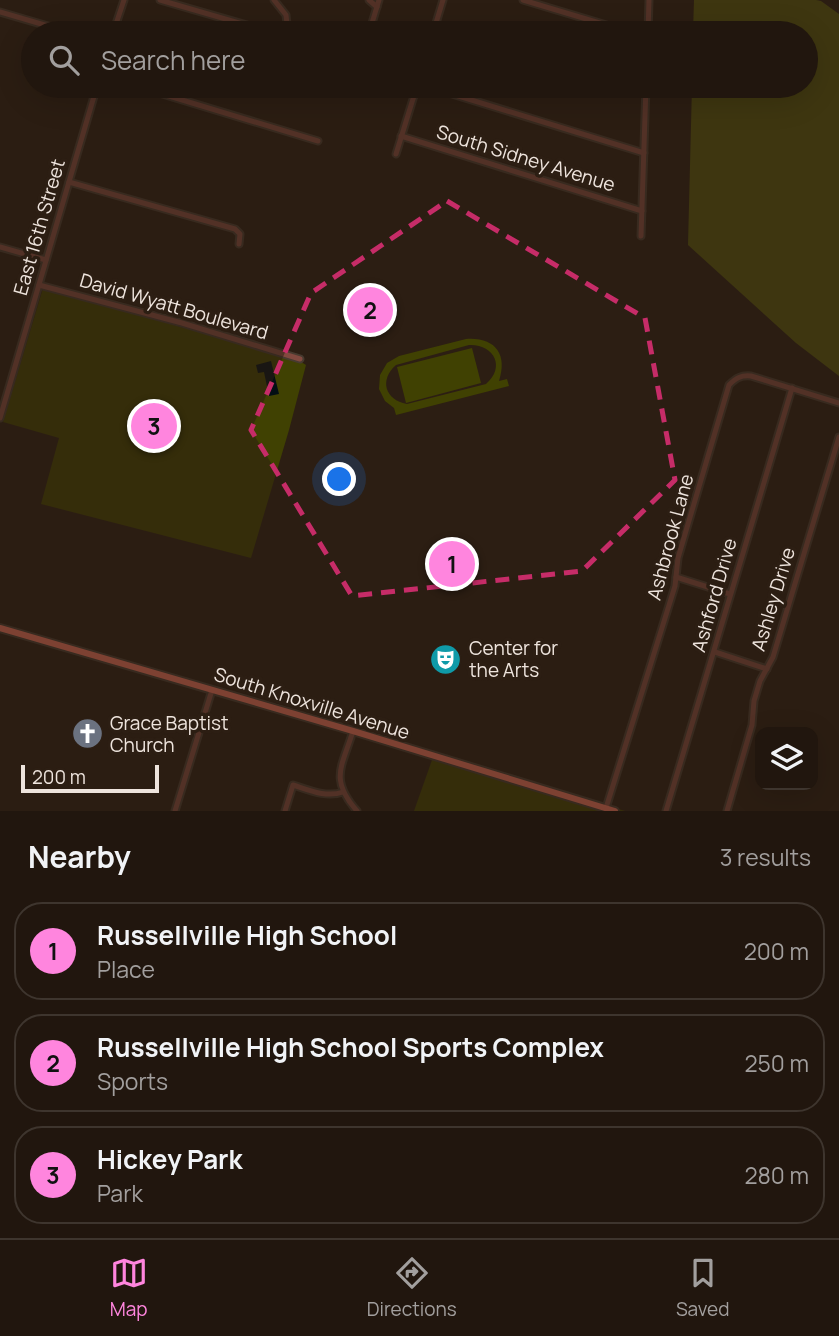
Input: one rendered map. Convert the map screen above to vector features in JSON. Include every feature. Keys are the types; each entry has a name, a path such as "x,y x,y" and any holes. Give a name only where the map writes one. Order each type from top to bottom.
{"main road":[{"name":"South Knoxville Avenue","path":"0,628 615,811"}],"street":[{"path":"117,21 124,0"},
{"path":"160,0 233,21"},
{"path":"274,0 286,15 287,21"},
{"path":"369,0 378,3 373,21"},
{"path":"436,21 443,0"},
{"path":"523,0 593,21"},
{"path":"648,21 649,0"},
{"path":"0,12 31,21"},
{"name":"East 16th Street","path":"0,418 94,98"},
{"path":"176,98 318,141"},
{"path":"396,153 412,98"},
{"path":"465,98 644,153"},
{"path":"641,236 646,98"},
{"name":"South Sidney Avenue","path":"401,136 642,211"},
{"path":"69,182 235,229 240,234 239,244"},
{"path":"0,247 46,260"},
{"name":"David Wyatt Boulevard","path":"39,285 182,323 300,359"},
{"name":"Ashbrook Lane","path":"606,808 675,586 678,558 729,385 745,375 839,402"},
{"name":"Ashford Drive","path":"666,811 792,388"},
{"name":"Ashley Drive","path":"727,811 752,725 754,701 778,642 839,437"},
{"path":"676,578 730,594"},
{"path":"715,652 767,669"},
{"path":"175,811 212,690"},
{"path":"353,731 340,772 340,785 357,811"},
{"path":"285,811 293,785 326,794 343,792"}],"highlighted area":[{"path":"447,201 645,318 675,480 582,571 352,596 251,430 311,293"}],"shaded area":[{"path":"694,0 816,0 839,14 839,376 796,343 688,245 692,98 818,98 818,21 693,21"},
{"path":"43,288 298,360 306,365 251,558 41,504 59,438 3,422"},
{"path":"466,339 485,341 497,349 502,363 499,381 507,379 509,386 396,415 394,408 385,401 379,389 380,375 387,363 399,356","holes":["469,345 491,352 496,364 495,371 486,384 407,404 389,394 387,377 396,365"]},
{"path":"472,348 481,383 406,403 397,367"},
{"path":"271,361 279,394 269,396 264,372 258,373 256,365"},
{"path":"432,760 470,762 625,811 414,811"}],"place":[{"name":"Russellville High School Sports Complex","path":"370,310"},
{"name":"Hickey Park","path":"154,426"},
{"name":"Russellville High School","path":"452,564"},
{"name":"Center for the Arts","path":"446,659"},
{"name":"Grace Baptist Church","path":"87,734"}]}
